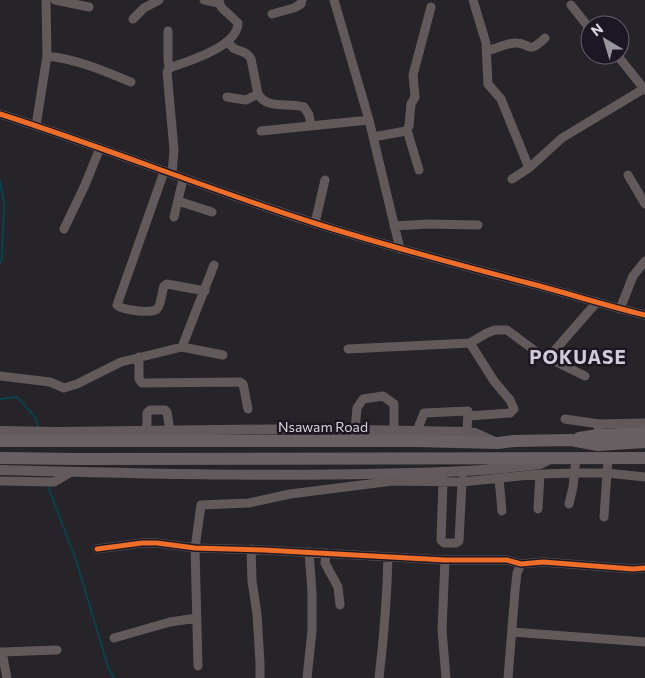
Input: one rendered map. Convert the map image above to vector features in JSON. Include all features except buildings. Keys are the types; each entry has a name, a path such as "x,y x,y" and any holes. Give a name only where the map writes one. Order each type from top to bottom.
{"highway":[{"path":"571,440 599,429 645,434"},
{"name":"Nsawam Road","path":"0,441 57,437 498,443 571,440 598,445 645,442"},
{"path":"0,458 35,465 645,458"}],"main road":[{"path":"57,437 145,431 306,429 475,432 498,443"},
{"path":"0,430 38,437"},
{"path":"419,472 447,459"},
{"path":"56,465 71,472 329,475 419,472 442,477 465,471 540,464 551,459"},
{"path":"0,470 35,465"}],"street":[{"path":"36,126 47,56 46,0"},
{"path":"55,0 89,7"},
{"path":"133,19 144,8 159,0"},
{"path":"169,68 198,58 227,42 237,30 238,23 222,8 219,1 204,0"},
{"path":"272,14 294,8 301,4 302,0"},
{"path":"334,0 373,137 400,249"},
{"path":"473,0 486,43 488,84 501,99 529,168"},
{"path":"571,5 580,16"},
{"path":"373,137 407,130 410,126 412,104 415,98 413,75 431,7"},
{"path":"168,31 169,68 167,77 174,150 168,173 117,304 119,307 129,310 148,312 156,310 159,306 164,286 167,284 205,291"},
{"path":"487,51 515,43 534,47 545,38"},
{"path":"227,42 233,48 246,52 249,55 260,98 271,104 304,107 309,115 310,126"},
{"path":"47,56 87,64 131,82"},
{"path":"512,180 529,168 562,138 645,89 625,65"},
{"path":"227,98 246,100 258,94"},
{"path":"0,114 315,223 400,249 645,316"},
{"path":"261,131 368,120"},
{"path":"407,130 419,170"},
{"path":"64,229 100,148"},
{"path":"628,175 645,204"},
{"path":"174,217 183,178"},
{"path":"315,223 325,180"},
{"path":"178,202 212,212"},
{"path":"394,226 478,224"},
{"path":"620,309 633,276 645,261"},
{"path":"182,347 214,265"},
{"path":"548,358 597,302"},
{"path":"348,349 470,343 487,333 500,329 507,330 538,353 585,376"},
{"path":"468,416 510,413 514,409 510,400 494,381 470,343"},
{"path":"0,376 50,382 64,388 77,384 121,362 182,347 223,355"},
{"path":"139,357 139,380 142,383 240,382 244,384 248,409"},
{"path":"355,430 357,408 363,398 383,396 394,404 394,431"},
{"path":"145,431 147,413 150,410 165,410 170,431"},
{"path":"417,432 424,413 468,411 467,432"},
{"path":"565,419 599,429 645,423"},
{"path":"568,504 573,487 576,458"},
{"path":"604,517 608,458"},
{"path":"442,477 441,540 444,543 456,543 459,541 462,482 465,471"},
{"path":"0,481 54,482 71,472"},
{"path":"198,666 195,548 201,505 249,503 290,494 442,477 462,482 540,474 574,473 607,473 645,477"},
{"path":"538,509 540,474"},
{"path":"499,479 502,510"},
{"path":"97,549 149,543 195,548 251,549 444,560 507,560 521,564 543,562 645,568"},
{"path":"251,549 260,678"},
{"path":"307,678 312,631 309,552"},
{"path":"326,553 326,563 338,587 340,605"},
{"path":"378,678 386,622 388,557"},
{"path":"444,560 442,630 446,678"},
{"path":"508,678 514,591 517,573 521,564"},
{"path":"114,638 170,622 197,618"},
{"path":"512,632 645,642"},
{"path":"7,678 1,652 57,650"}],"waterway":[{"path":"0,180 4,204 2,259 0,263"},
{"path":"0,399 17,397 36,418 38,427"},
{"path":"48,484 76,560 108,667 114,678"}],"cycle path":[{"path":"0,114 274,210 341,231 645,315"},
{"path":"97,549 157,543 195,548 445,560 507,560 521,564 543,562 633,569 645,568"}],"district":[{"name":"POKUASE","path":"578,356"}]}
